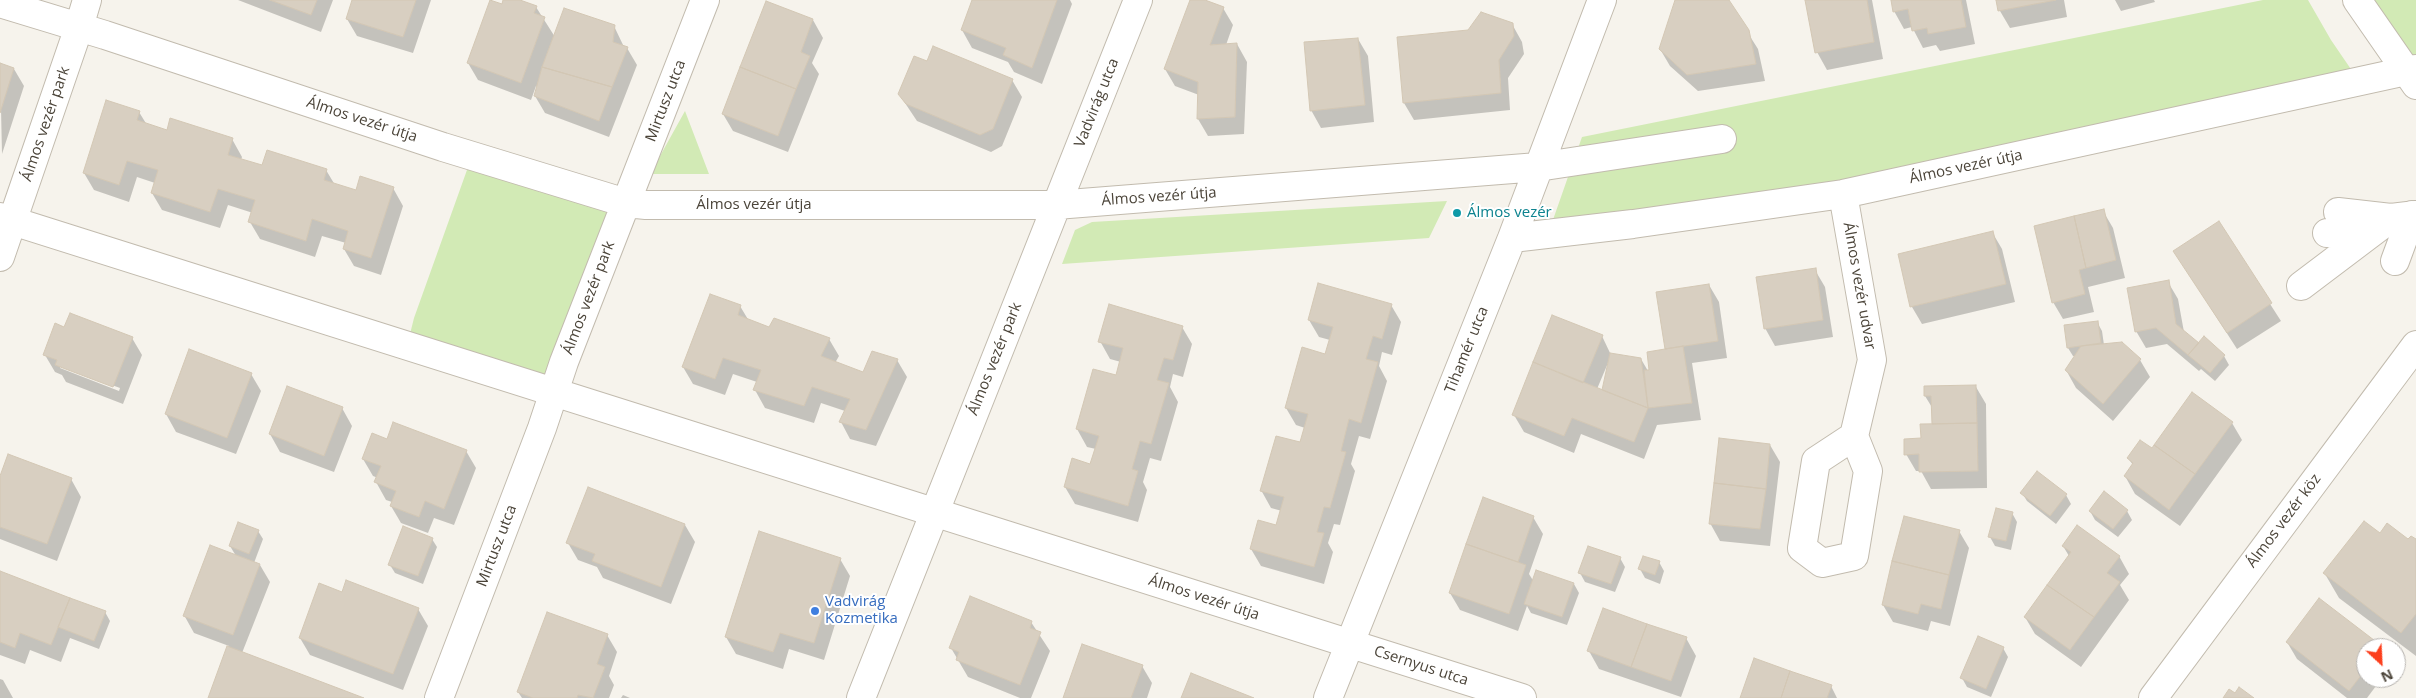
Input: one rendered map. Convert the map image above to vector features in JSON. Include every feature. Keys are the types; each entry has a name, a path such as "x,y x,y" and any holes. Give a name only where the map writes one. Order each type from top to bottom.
{"street":[{"name":"Álmos vezér park","path":"0,257 7,219 79,27 87,0"},
{"name":"Mirtusz utca","path":"626,203 705,0"},
{"name":"Vadvirág utca","path":"1056,206 1138,0"},
{"name":"Tihamér utca","path":"1328,698 1512,238 1602,0"},
{"path":"2357,0 2413,75"},
{"name":"Álmos vezér útja","path":"0,3 79,27 444,147 626,203 646,205 1056,206 1538,167 1722,139"},
{"name":"Álmos vezér útja","path":"1512,238 1633,224 1843,194 2413,75"},
{"name":"Álmos vezér udvar","path":"1843,194 1872,360 1854,436"},
{"name":"Álmos vezér park","path":"554,393 564,362 626,203"},
{"name":"Álmos vezér park","path":"933,512 1056,206"},
{"path":"2368,235 2332,222 2406,216"},
{"path":"2301,286 2368,235 2406,216"},
{"path":"2395,261 2406,216"},
{"name":"Álmos vezér útja","path":"7,219 1350,643"},
{"name":"Álmos vezér köz","path":"2153,698 2416,345"},
{"name":"Mirtusz utca","path":"439,698 554,393"},
{"path":"861,698 933,512"},
{"name":"Csernyus utca","path":"1350,643 1522,698"}],"green space":[{"path":"2263,0 2308,0 2331,40 2359,81 1843,194 1548,234 1582,137"},
{"path":"2357,0 2416,0 2416,85"},
{"path":"685,111 709,174 650,174"},
{"path":"472,156 626,203 554,393 407,346 414,318"},
{"path":"1447,201 1429,238 1062,264 1075,230 1092,222"}],"building":[{"path":"270,0 317,0 311,15"},
{"path":"352,0 416,0 403,37 346,19"},
{"path":"490,0 502,4 503,0 520,0 537,6 534,13 545,17 521,83 467,63"},
{"path":"972,0 1057,0 1032,68 1003,55 1006,48 961,30"},
{"path":"1190,0 1205,0 1224,7 1210,45 1237,43 1235,117 1197,119 1198,82 1164,69"},
{"path":"1675,0 1729,0 1749,30 1756,64 1687,75 1659,49"},
{"path":"1805,0 1867,0 1874,42 1815,53"},
{"path":"1891,0 1961,0 1966,27 1928,34 1927,28 1912,31 1908,9 1893,12"},
{"path":"1996,0 2056,0 1998,11"},
{"path":"766,1 813,19 801,52 810,56 796,89 740,67"},
{"path":"564,8 615,25 613,42 628,47 612,87 542,67"},
{"path":"1481,12 1513,23 1514,36 1499,60 1501,93 1403,103 1397,37 1468,30"},
{"path":"1358,38 1365,105 1310,111 1304,42"},
{"path":"933,46 1013,79 993,129 980,135 906,104 898,94 914,56 927,61"},
{"path":"0,63 14,68 0,113"},
{"path":"542,67 612,87 599,121 534,96"},
{"path":"740,67 796,89 778,136 722,114"},
{"path":"106,100 140,111 137,120 167,130 170,118 233,138 228,155 262,165 267,150 327,169 324,180 356,190 360,176 394,187 371,258 343,249 348,231 312,219 306,241 248,222 255,200 218,189 210,212 151,193 158,170 127,161 119,185 83,173"},
{"path":"2104,209 2116,260 2086,268 2074,216"},
{"path":"2074,216 2086,268 2079,270 2085,294 2052,303 2034,226"},
{"path":"2219,221 2272,303 2227,333 2173,251"},
{"path":"1993,231 2006,284 1910,307 1898,254"},
{"path":"1816,268 1823,320 1764,329 1756,277"},
{"path":"2169,280 2176,324 2199,343 2188,355 2156,328 2135,332 2127,288"},
{"path":"1318,283 1392,304 1382,339 1373,336 1366,359 1378,362 1361,423 1349,419 1341,451 1346,452 1330,508 1324,507 1317,532 1324,533 1314,567 1250,549 1258,520 1276,525 1284,497 1260,491 1276,436 1300,442 1308,414 1285,408 1302,347 1325,354 1333,327 1308,320"},
{"path":"1709,284 1718,341 1665,349 1656,292"},
{"path":"710,294 741,305 738,315 769,327 774,318 830,338 821,356 863,372 872,351 898,359 866,430 839,422 850,399 812,387 804,406 753,390 761,370 723,358 715,379 682,367"},
{"path":"1109,304 1183,326 1173,360 1164,358 1157,380 1169,383 1151,444 1140,441 1132,469 1138,471 1128,506 1064,487 1072,458 1090,464 1099,436 1076,429 1093,369 1116,375 1123,348 1098,342"},
{"path":"70,313 133,337 113,387 55,365 57,360 43,355 55,323 64,327"},
{"path":"1552,315 1603,335 1583,383 1533,362"},
{"path":"2098,321 2101,343 2067,348 2064,325"},
{"path":"2204,336 2225,355 2210,373 2188,355"},
{"path":"2122,342 2141,359 2103,404 2065,370 2081,346"},
{"path":"1683,346 1692,403 1648,408 1644,370 1649,370 1647,352"},
{"path":"189,349 252,373 227,438 165,414"},
{"path":"1610,353 1641,358 1648,408 1602,390"},
{"path":"1533,362 1648,408 1634,442 1572,418 1564,436 1512,415"},
{"path":"1976,385 1977,423 1932,424 1931,396 1924,396 1924,386"},
{"path":"287,386 343,407 324,456 269,434"},
{"path":"2192,392 2233,422 2195,474 2154,445"},
{"path":"393,422 467,450 444,509 425,501 419,517 390,506 396,491 374,482 381,466 362,459 372,433 387,439"},
{"path":"1977,423 1978,471 1919,472 1919,454 1904,455 1904,439 1921,438 1920,424"},
{"path":"1719,438 1770,444 1766,489 1714,483"},
{"path":"2140,440 2152,448 2154,445 2195,474 2169,510 2124,476 2133,463 2127,458"},
{"path":"8,454 72,478 47,544 0,527 0,476"},
{"path":"2037,471 2067,494 2050,516 2020,493"},
{"path":"1714,483 1766,489 1760,529 1709,524"},
{"path":"588,487 685,524 661,587 592,561 595,554 566,543"},
{"path":"2104,491 2128,510 2113,529 2089,511"},
{"path":"1483,497 1534,516 1518,562 1466,544"},
{"path":"1996,508 2013,512 2006,541 1988,537"},
{"path":"1904,516 1960,530 1949,575 1892,561"},
{"path":"2364,521 2380,533 2387,523 2408,539 2411,536 2416,539 2416,614 2401,633 2323,573"},
{"path":"238,522 259,530 249,554 229,546"},
{"path":"2077,525 2120,556 2107,573 2120,582 2094,617 2047,585 2071,552 2062,546"},
{"path":"403,526 433,538 418,576 388,565"},
{"path":"759,531 841,558 814,643 780,633 773,652 725,637"},
{"path":"1466,544 1526,565 1509,614 1449,593"},
{"path":"210,545 260,564 233,635 183,616"},
{"path":"1588,546 1621,557 1611,584 1578,573"},
{"path":"1643,556 1660,561 1655,575 1638,569"},
{"path":"1892,561 1949,575 1941,609 1921,604 1918,614 1882,605"},
{"path":"1536,570 1574,583 1562,617 1524,604"},
{"path":"0,571 70,598 51,645 20,633 15,648 0,642"},
{"path":"346,580 419,608 393,674 299,638 319,583 342,592"},
{"path":"2047,585 2094,617 2070,650 2024,617"},
{"path":"970,596 1032,621 1030,628 1041,632 1020,685 956,660 959,652 949,648"},
{"path":"70,598 106,611 94,641 58,627"},
{"path":"2319,598 2371,638 2356,638 2356,682 2349,691 2286,642"},
{"path":"1603,608 1647,624 1631,667 1587,651"},
{"path":"547,612 608,634 597,664 605,667 593,698 578,695 577,698 533,698 517,692"},
{"path":"1647,624 1687,637 1671,681 1631,667"},
{"path":"1978,636 2004,647 1986,689 1960,678"},
{"path":"1082,644 1143,665 1131,698 1063,698"},
{"path":"227,646 364,698 208,698"},
{"path":"1754,658 1790,671 1781,698 1740,698"},
{"path":"1790,671 1832,685 1827,698 1781,698"},
{"path":"1191,673 1254,698 1181,698"},
{"path":"2239,687 2254,698 2223,698 2229,689 2235,693"}],"place":[{"name":"Álmos vezér","path":"1457,213"},
{"name":"Vadvirág Kozmetika","path":"815,611"}]}
